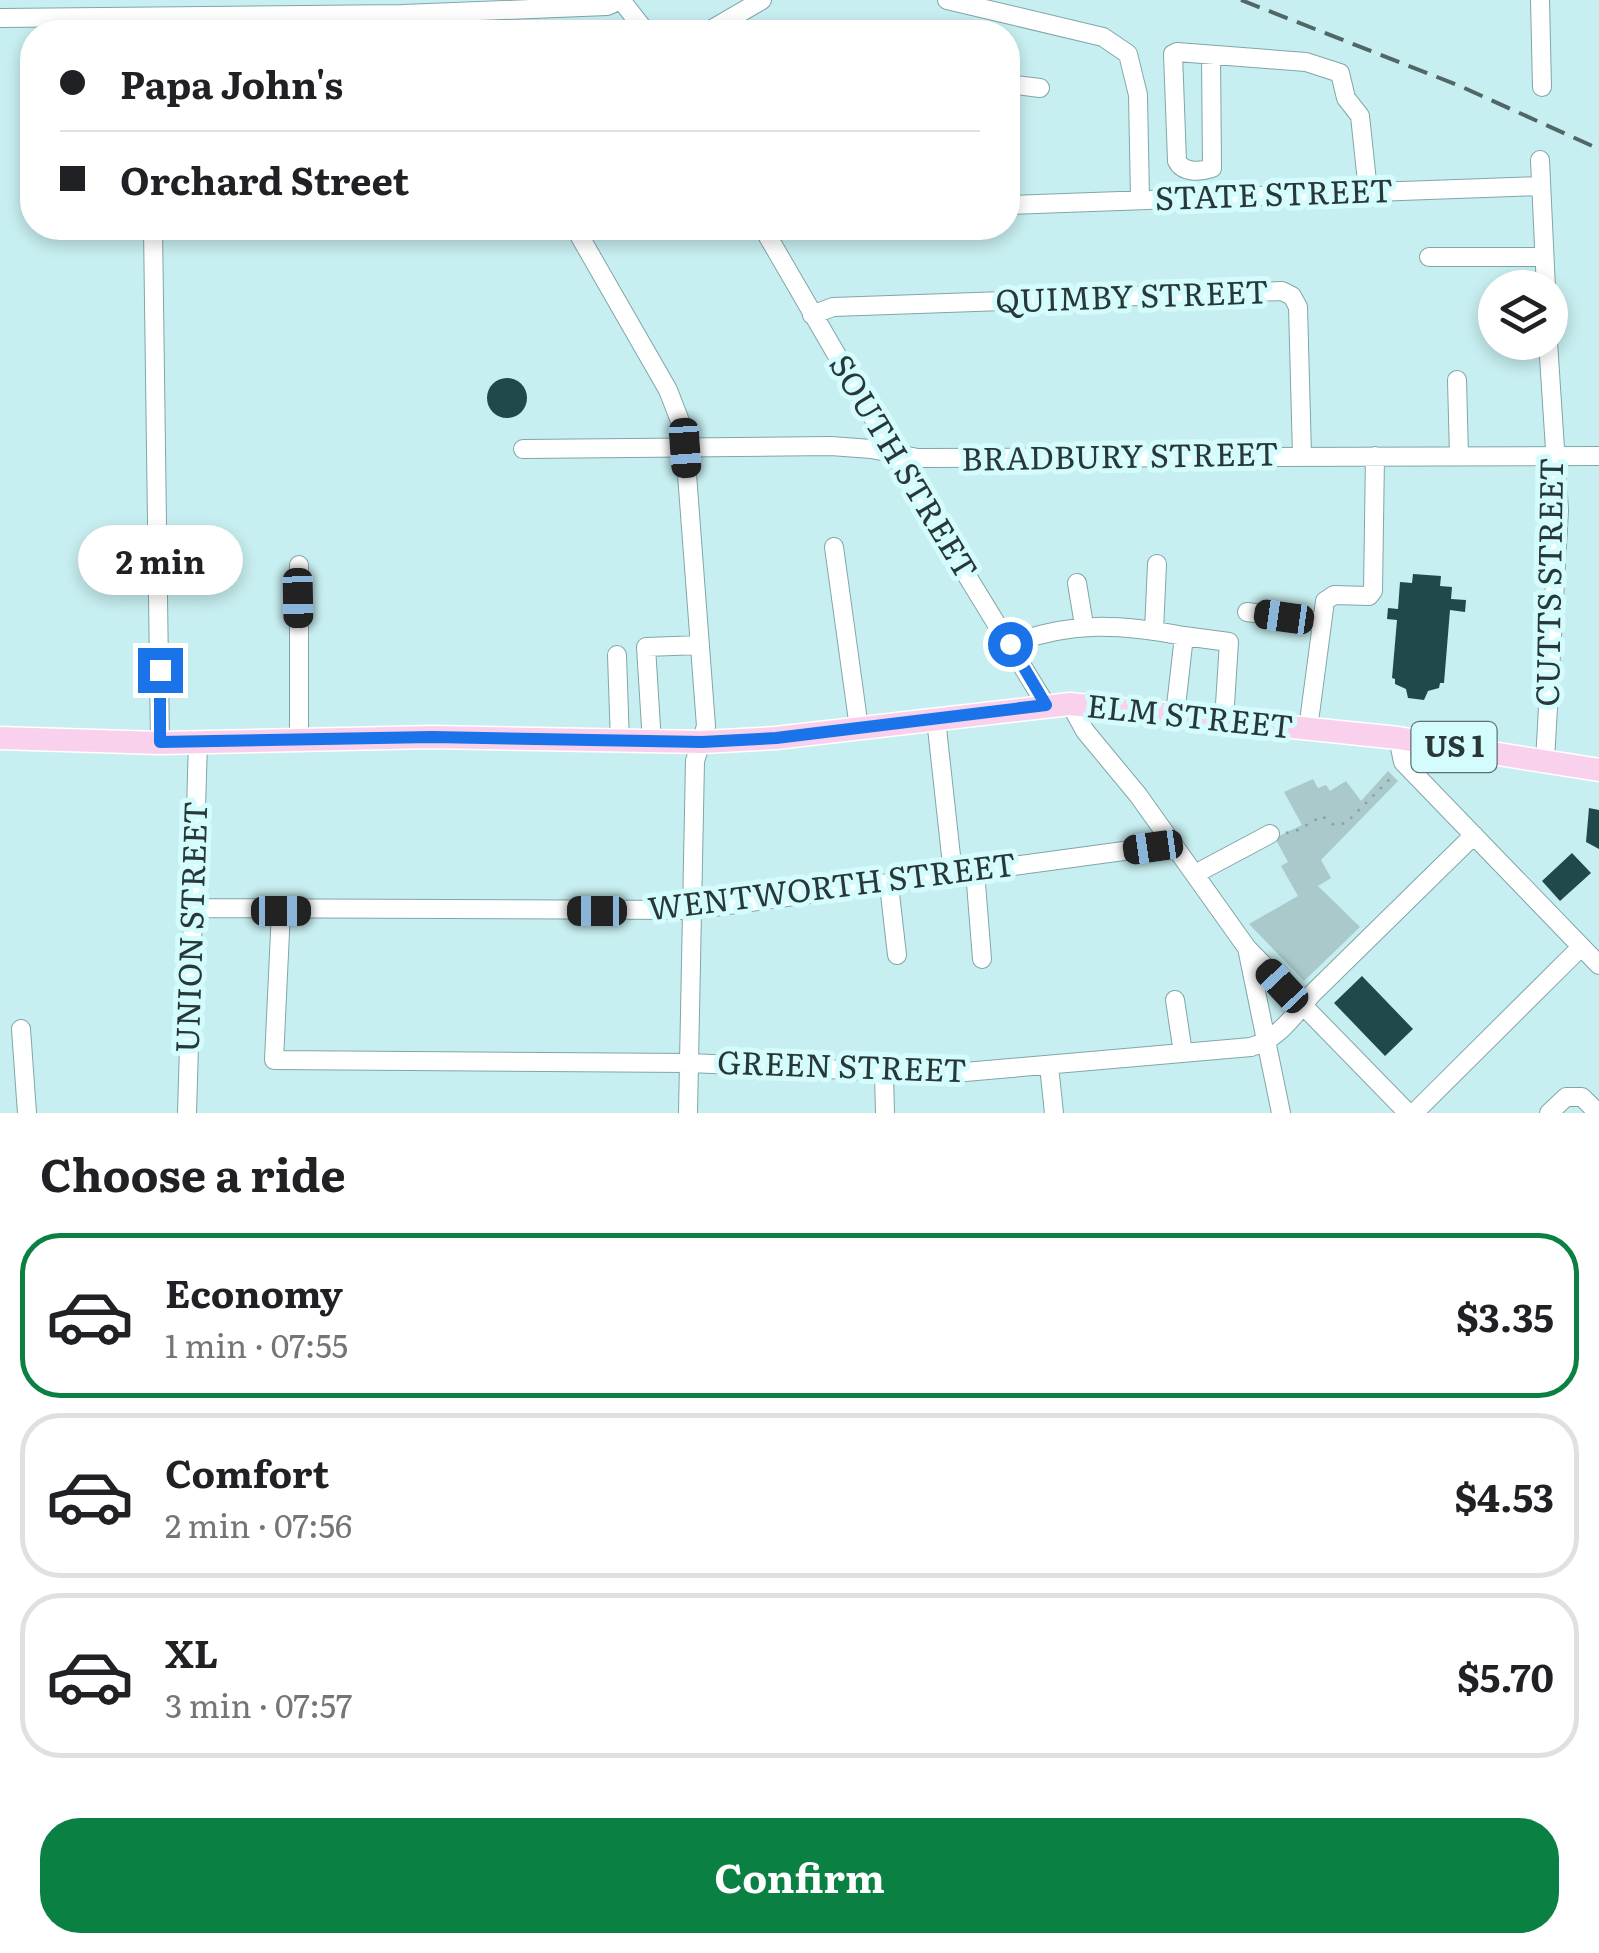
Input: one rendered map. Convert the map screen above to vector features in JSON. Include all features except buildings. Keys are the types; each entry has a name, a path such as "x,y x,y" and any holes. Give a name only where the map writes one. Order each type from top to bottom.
{"main road":[{"name":"ELM STREET","path":"0,738 198,742 432,737 702,742 1058,704 1398,738 1599,770"}],"street":[{"path":"202,20 334,7 606,6 621,0 637,20"},
{"path":"728,20 762,0"},
{"path":"946,0 1103,37 1128,54 1138,95 1140,199"},
{"path":"1540,0 1542,87"},
{"path":"0,18 56,9 121,20"},
{"path":"1004,20 1006,14"},
{"path":"1211,55 1212,168 1184,170 1177,160 1171,59 1177,52 1306,62 1335,69 1344,82 1346,98 1360,116 1368,192"},
{"path":"1020,86 1040,88"},
{"path":"1540,160 1545,270"},
{"path":"1204,170 1206,197"},
{"name":"STATE STREET","path":"1020,204 1540,186"},
{"path":"152,240 160,742"},
{"path":"583,240 672,399 685,448 706,726 695,760 688,1113"},
{"name":"SOUTH STREET","path":"770,240 894,455 1010,644 1168,837 1246,948 1411,1113"},
{"path":"1429,257 1544,256"},
{"name":"QUIMBY STREET","path":"812,315 833,307 1282,291 1292,296 1298,307 1302,455"},
{"name":"CUTTS STREET","path":"1544,761 1559,510 1549,360"},
{"path":"1457,380 1459,456"},
{"name":"BRADBURY STREET","path":"523,449 816,446 871,449 918,458 1599,456"},
{"path":"1308,729 1324,603 1330,597 1369,596 1373,590 1376,456"},
{"path":"834,547 859,728"},
{"path":"1154,631 1156,564"},
{"path":"299,566 299,738"},
{"path":"1077,583 1084,625"},
{"path":"1247,612 1322,621"},
{"path":"1010,644 1048,630 1084,625 1229,642 1224,720"},
{"path":"1175,715 1184,636"},
{"path":"652,743 646,646 700,645"},
{"path":"617,655 620,743"},
{"path":"936,719 954,874"},
{"path":"1398,738 1403,762 1599,965"},
{"name":"UNION STREET","path":"187,1113 198,742"},
{"path":"1195,874 1270,834"},
{"path":"1264,1042 1474,835"},
{"name":"WENTWORTH STREET","path":"192,908 691,910 1153,847 1168,837"},
{"path":"975,871 982,960"},
{"path":"889,885 897,955"},
{"name":"GREEN STREET","path":"281,911 274,1060 689,1063 942,1074 1264,1042"},
{"path":"1411,1113 1582,947"},
{"path":"1246,948 1281,1113"},
{"path":"1175,1000 1183,1052"},
{"path":"21,1030 27,1113"},
{"path":"1050,1066 1054,1113"},
{"path":"884,1074 885,1113"},
{"path":"1550,1113 1566,1097 1582,1097 1598,1113"}],"path":[{"path":"1270,834 1298,830 1322,816 1334,826 1346,823 1392,776"}],"shaded area":[{"path":"1388,771 1398,781 1321,860 1331,878 1318,886 1360,927 1304,981 1249,924 1298,896 1281,866 1288,862 1275,838 1302,825 1284,792 1313,779 1318,788 1326,785 1330,791 1346,781 1361,801"}],"railway":[{"path":"1241,0 1460,86 1599,149"}],"route":[{"path":"160,670 160,742 432,737 702,742 776,738 1046,705 1010,644"}]}
